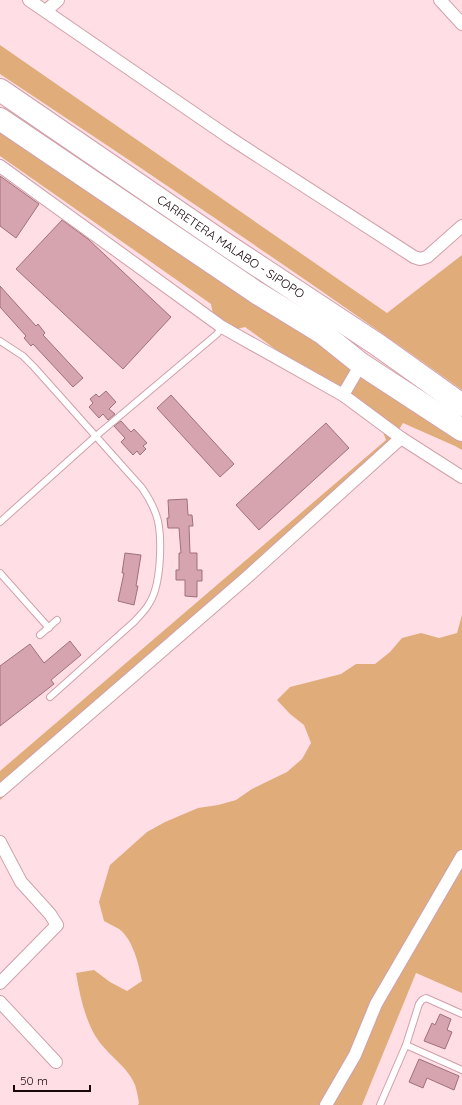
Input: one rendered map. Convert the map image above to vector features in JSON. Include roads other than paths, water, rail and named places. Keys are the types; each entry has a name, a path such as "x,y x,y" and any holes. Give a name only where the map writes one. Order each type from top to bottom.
{"highway":[{"name":"CARRETERA MALABO - SIPOPO","path":"0,90 228,246 378,345 462,405"},
{"name":"CARRETERA MALABO - SIPOPO","path":"0,119 257,293 321,332 361,364 462,430"}],"street":[{"path":"29,0 230,138 414,257 420,259 427,257 462,226"},
{"path":"46,11 58,0"},
{"path":"440,0 462,24"},
{"path":"0,166 222,327 343,395 401,438 462,476"},
{"path":"343,395 361,364"},
{"path":"0,791 245,579 401,438"},
{"path":"0,842 21,882 50,914 57,925 0,983"},
{"path":"326,1105 355,1055 376,1004 462,856"},
{"path":"0,1002 56,1062"}],"lane":[{"path":"0,522 96,436 217,334 222,327"},
{"path":"0,341 23,356 34,367 142,488 154,508 158,520 159,560 155,593 150,602 143,613 50,697"},
{"path":"0,573 49,628"},
{"path":"40,635 57,620"},
{"path":"380,1105 406,1045 419,1004 422,1000 426,998 462,1014"},
{"path":"406,1045 462,1070"}]}
